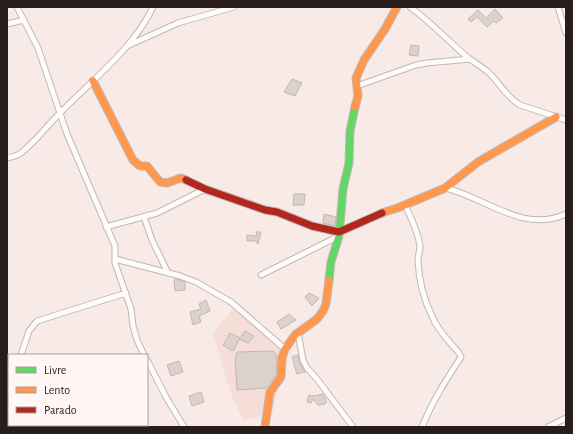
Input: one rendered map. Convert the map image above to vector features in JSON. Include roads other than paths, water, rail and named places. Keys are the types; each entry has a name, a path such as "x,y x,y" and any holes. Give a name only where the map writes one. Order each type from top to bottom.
{"street":[{"path":"17,7 38,48 67,134 115,246 114,259 131,309 133,326 137,340 144,354"},
{"path":"7,158 20,154 60,112 94,81 146,22 152,7"},
{"path":"126,46 178,23 234,7"},
{"path":"265,427 270,392 281,377 282,358 286,349 295,335 317,319 326,304 331,262 339,234 343,190 349,163 350,131 358,96 356,78 361,66 386,29 398,7"},
{"path":"410,7 424,17 470,59 488,72 504,93 514,102 566,120"},
{"path":"558,7 566,33"},
{"path":"7,24 24,20"},
{"path":"357,86 416,65 470,59"},
{"path":"94,81 133,160 140,166 147,166 160,182 164,184 181,178 205,189 339,234"},
{"path":"261,275 388,210 405,205 445,188 478,162 556,117"},
{"path":"445,188 466,195 504,213 528,219 543,220 566,214"},
{"path":"106,227 157,212 205,189"},
{"path":"405,205 418,237 420,246 418,259 422,289 429,309 436,325 461,358 442,385 422,427"},
{"path":"144,216 152,240 168,273"},
{"path":"114,259 196,282 231,302 286,349"},
{"path":"21,354 29,331 37,321 126,293"},
{"path":"298,333 303,360 307,368 318,379 353,427"},
{"path":"148,362 166,397 184,427"},
{"path":"548,427 566,418"}]}
